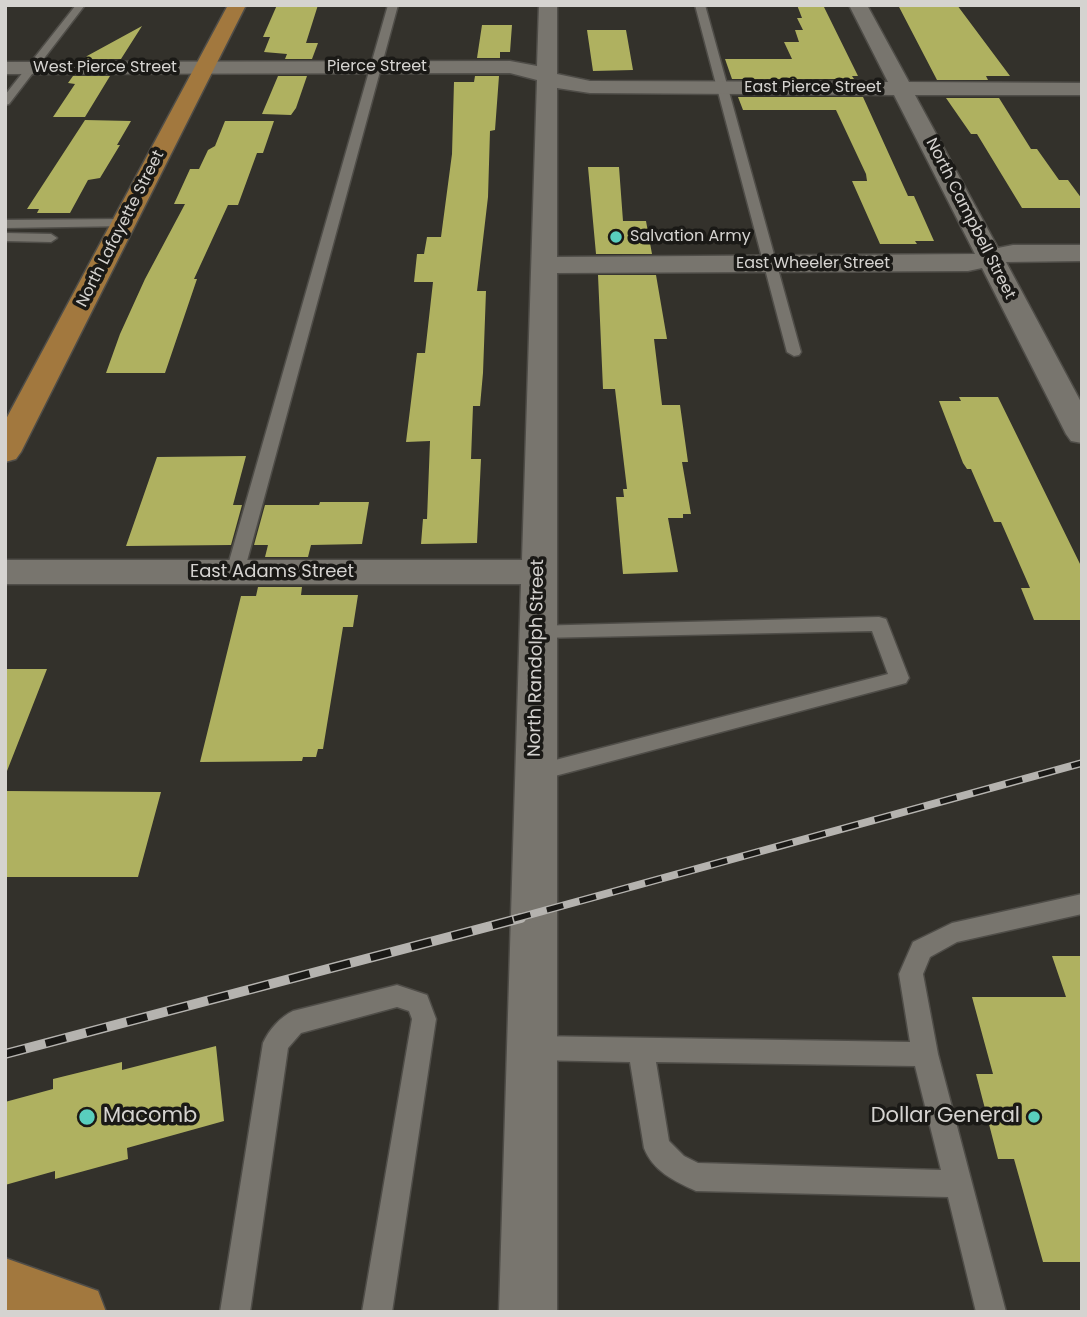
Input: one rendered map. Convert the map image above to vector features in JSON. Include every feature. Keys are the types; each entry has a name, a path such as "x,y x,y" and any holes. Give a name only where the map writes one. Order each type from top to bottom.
{"highway":[{"name":"North Lafayette Street","path":"5,452 11,428 124,223 237,5"},
{"path":"5,1287 77,1312"}],"street":[{"name":"North Randolph Street","path":"528,1312 548,5"},
{"name":"North Campbell Street","path":"858,5 1082,434"},
{"name":"Pierce Street","path":"205,68 510,67 535,72 546,78"},
{"name":"West Pierce Street","path":"5,68 205,68"},
{"name":"East Pierce Street","path":"546,78 590,87 1082,89"},
{"name":"East Wheeler Street","path":"543,265 968,263 1013,254 1082,253"},
{"name":"East Adams Street","path":"5,572 538,572"}],"lane":[{"path":"5,102 81,5"},
{"path":"235,572 393,5"},
{"path":"699,5 794,352"},
{"path":"5,224 124,223"},
{"path":"5,237 51,237"},
{"path":"536,773 900,678 879,624 538,631"},
{"path":"991,1312 925,1054 911,974 921,950 953,933 1082,904"},
{"path":"235,1312 276,1043 293,1023 397,996 418,1003 424,1019 377,1312"},
{"path":"533,1048 925,1054"},
{"path":"641,1049 657,1149 674,1166 696,1177 958,1184"}],"building":[{"path":"277,5 318,5 306,43 318,43 312,59 285,59 287,54 264,52 270,37 263,37"},
{"path":"797,5 823,5 858,76 852,76 854,79 732,79 725,59 792,59 784,42 799,42 795,30 803,30 797,18 802,18"},
{"path":"898,5 957,5 1010,76 986,76 988,80 937,80"},
{"path":"482,25 512,25 510,52 500,52 500,58 477,58"},
{"path":"142,26 121,59 85,59 87,56"},
{"path":"587,30 626,30 633,70 593,71"},
{"path":"73,76 110,76 85,117 53,117 75,84 68,83"},
{"path":"278,76 307,76 296,108 291,115 262,114"},
{"path":"475,76 499,76 495,130 490,131 488,197 477,291 486,291 483,373 480,406 473,406 471,459 481,459 477,543 421,544 423,519 427,519 430,441 406,442 417,353 425,353 433,282 414,282 417,254 424,254 427,237 441,237 452,154 454,82 474,82"},
{"path":"738,97 863,97 908,196 914,196 934,241 880,244 852,181 867,181 866,174 836,110 743,110"},
{"path":"946,98 999,98 1031,149 1037,149 1059,180 1068,180 1082,199 1082,208 1022,208 977,134 971,134"},
{"path":"85,120 131,121 100,178 88,180 70,213 37,213 39,209 27,209"},
{"path":"225,121 274,121 263,153 257,153 238,205 228,205 194,279 197,279 165,373 106,373 145,279 185,204 174,204 190,169 199,169 208,150 215,146"},
{"path":"588,167 619,167 623,221 646,221 652,254 596,254"},
{"path":"598,275 656,275 667,339 654,339 662,405 680,405 688,462 682,462 691,514 683,514 683,518 668,518 678,572 623,574 616,497 624,497 623,489 627,489 615,389 603,389"},
{"path":"959,397 998,397 1082,568 1082,620 1034,620 1021,588 1030,588 1001,522 994,522 971,469 967,469 963,463 939,401 961,401"},
{"path":"246,456 233,505 242,505 231,545 126,546 157,457"},
{"path":"320,502 369,502 362,544 311,545 308,557 265,557 268,545 254,545 265,505 319,505"},
{"path":"258,587 302,587 301,595 358,595 353,627 343,627 323,749 318,749 316,757 303,757 302,761 200,762 241,596 256,596"},
{"path":"5,669 47,669 7,771 5,771"},
{"path":"5,791 161,792 138,877 5,877"},
{"name":"Dollar General","path":"1052,956 1082,956 1082,1262 1043,1262 1014,1159 998,1159 976,1074 993,1074 972,997 1066,997"},
{"path":"216,1046 224,1121 127,1148 128,1159 55,1179 55,1171 5,1185 5,1102 53,1089 53,1079 122,1062 122,1070"}],"railway":[{"path":"514,919 1082,763"},
{"path":"5,1054 521,918"}],"place":[{"name":"Salvation Army","path":"616,237"},
{"name":"Macomb","path":"87,1117"},
{"name":"Dollar General","path":"1034,1117"}]}
